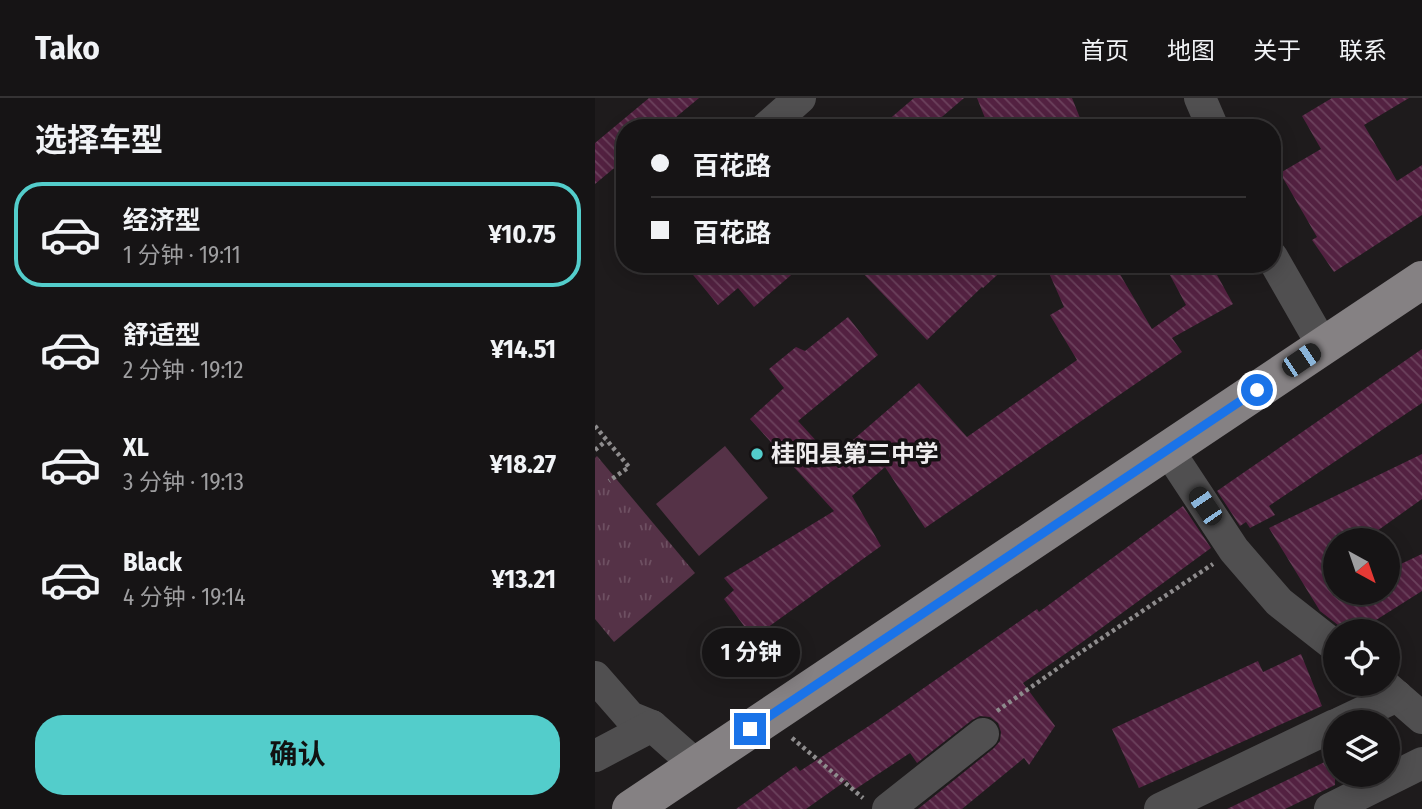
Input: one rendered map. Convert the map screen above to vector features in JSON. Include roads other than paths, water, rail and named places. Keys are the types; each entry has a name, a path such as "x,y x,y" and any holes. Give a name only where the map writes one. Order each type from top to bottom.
{"main road":[{"path":"631,809 1422,280"}],"street":[{"path":"776,119 800,98"},
{"path":"1200,98 1209,119"},
{"path":"1281,272 1324,346"},
{"path":"1168,450 1234,550 1279,602 1323,637"},
{"path":"595,677 630,717 652,726 696,765"},
{"path":"1360,710 1381,696"},
{"path":"1397,696 1422,718"},
{"path":"878,806 987,725"},
{"path":"595,756 652,726"},
{"path":"1160,809 1323,731"},
{"path":"1330,809 1422,763"}],"place":[{"name":"桂阳县第三中学","path":"757,454"}]}
